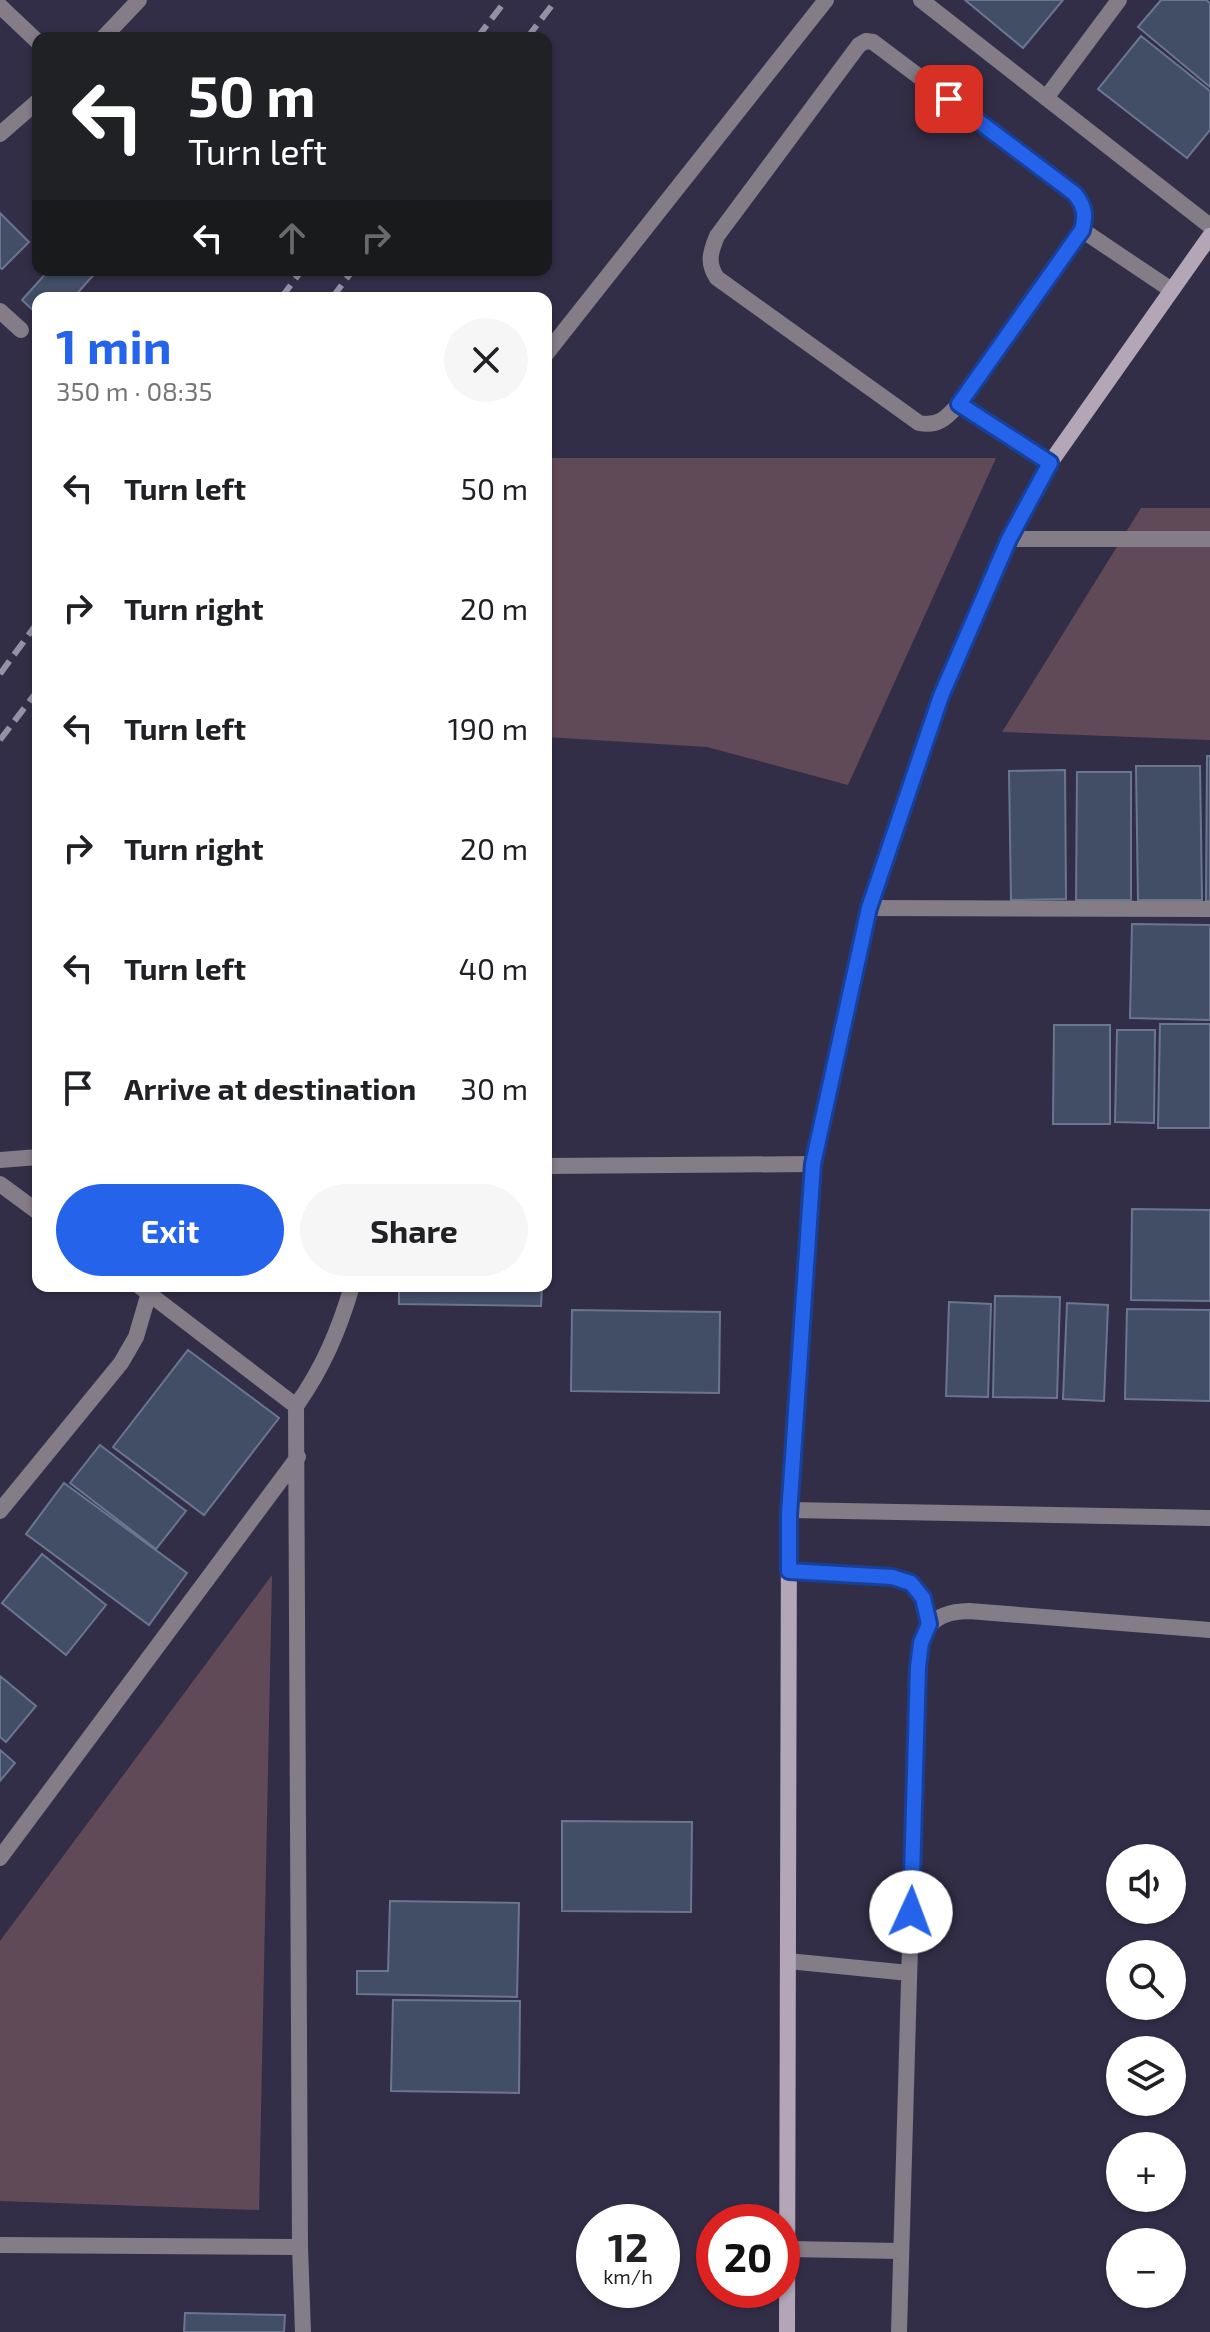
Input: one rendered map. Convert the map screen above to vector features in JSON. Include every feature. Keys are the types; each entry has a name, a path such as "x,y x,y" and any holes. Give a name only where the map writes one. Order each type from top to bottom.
{"street":[{"path":"109,32 139,0"},
{"path":"552,346 826,0"},
{"path":"921,0 1210,226"},
{"path":"1046,98 1119,0"},
{"path":"0,6 32,36"},
{"path":"866,41 873,42 1075,194 1085,211 1082,230 959,404 947,418 935,424 919,423 717,278 710,268 717,236 859,45 866,41"},
{"path":"0,134 32,106"},
{"path":"1082,230 1170,289"},
{"path":"788,2204 790,1510 813,1164 869,908 941,696 1009,539 1050,463 1210,236"},
{"path":"0,311 21,330"},
{"path":"959,404 1050,463"},
{"path":"1009,539 1210,539"},
{"path":"869,908 1210,909"},
{"path":"0,1160 32,1157"},
{"path":"552,1166 813,1164"},
{"path":"0,1184 32,1208"},
{"path":"0,1511 121,1363 136,1337 146,1292"},
{"path":"151,1292 296,1406"},
{"path":"303,2332 296,1406 318,1375 340,1329 350,1292"},
{"path":"0,1858 298,1457"},
{"path":"790,1510 1210,1518"},
{"path":"789,1571 892,1577 911,1583 923,1598 929,1624"},
{"path":"899,2332 918,1667 921,1643 929,1624 946,1611 969,1611 1210,1630"},
{"path":"788,1961 909,1973"},
{"path":"0,2245 300,2247"},
{"path":"800,2249 901,2251"},
{"path":"787,2308 787,2332"}],"shaded area":[{"path":"552,458 996,458 848,785 707,747 552,737"},
{"path":"1141,508 1210,508 1210,740 1002,732"},
{"path":"272,1575 259,2210 0,2201 0,1941"}],"building":[{"path":"965,0 1063,0 1023,48"},
{"path":"1161,0 1206,0 1210,3 1210,87 1138,27"},
{"path":"1141,36 1210,91 1210,130 1187,158 1098,89"},
{"path":"0,213 29,242 2,269 0,268"},
{"path":"44,276 93,276 78,292 32,292 32,309 22,300"},
{"path":"1207,756 1210,756 1210,901 1206,901"},
{"path":"1136,766 1200,766 1202,900 1138,900"},
{"path":"1065,770 1066,899 1011,900 1009,771"},
{"path":"1077,772 1131,772 1131,900 1076,900"},
{"path":"1132,924 1210,925 1210,1020 1130,1018"},
{"path":"1160,1024 1210,1024 1210,1128 1158,1128"},
{"path":"1054,1025 1110,1025 1110,1124 1053,1124"},
{"path":"1117,1030 1155,1030 1154,1123 1115,1122"},
{"path":"1132,1209 1210,1210 1210,1301 1131,1300"},
{"path":"399,1292 542,1292 541,1306 399,1304"},
{"path":"995,1296 1060,1297 1057,1398 993,1397"},
{"path":"949,1302 991,1304 988,1397 946,1396"},
{"path":"1067,1303 1108,1305 1104,1401 1063,1399"},
{"path":"1127,1309 1210,1310 1210,1401 1125,1399"},
{"path":"572,1310 720,1312 719,1393 571,1391"},
{"path":"188,1350 279,1418 204,1515 113,1447"},
{"path":"100,1445 186,1511 156,1549 70,1483"},
{"path":"64,1483 187,1573 149,1625 26,1534"},
{"path":"42,1554 106,1605 66,1655 2,1603"},
{"path":"0,1676 36,1706 6,1742 0,1737"},
{"path":"0,1750 15,1763 0,1781"},
{"path":"562,1821 692,1822 691,1912 562,1911"},
{"path":"390,1901 519,1903 517,1997 357,1994 357,1971 388,1971"},
{"path":"393,2000 520,2001 519,2093 391,2091"},
{"path":"185,2313 285,2315 284,2332 184,2332"}],"railway":[{"path":"482,32 506,0"},
{"path":"532,32 556,0"},
{"path":"286,292 298,276"},
{"path":"336,292 348,276"},
{"path":"0,674 32,630"},
{"path":"0,740 32,698"}],"route":[{"path":"911,1912 918,1667 921,1643 929,1624 923,1598 911,1583 892,1577 789,1571 789,1515 813,1164 869,908 941,696 1009,539 1050,463 959,404 1082,230 1085,218 1085,211 1075,194 949,99"}]}
